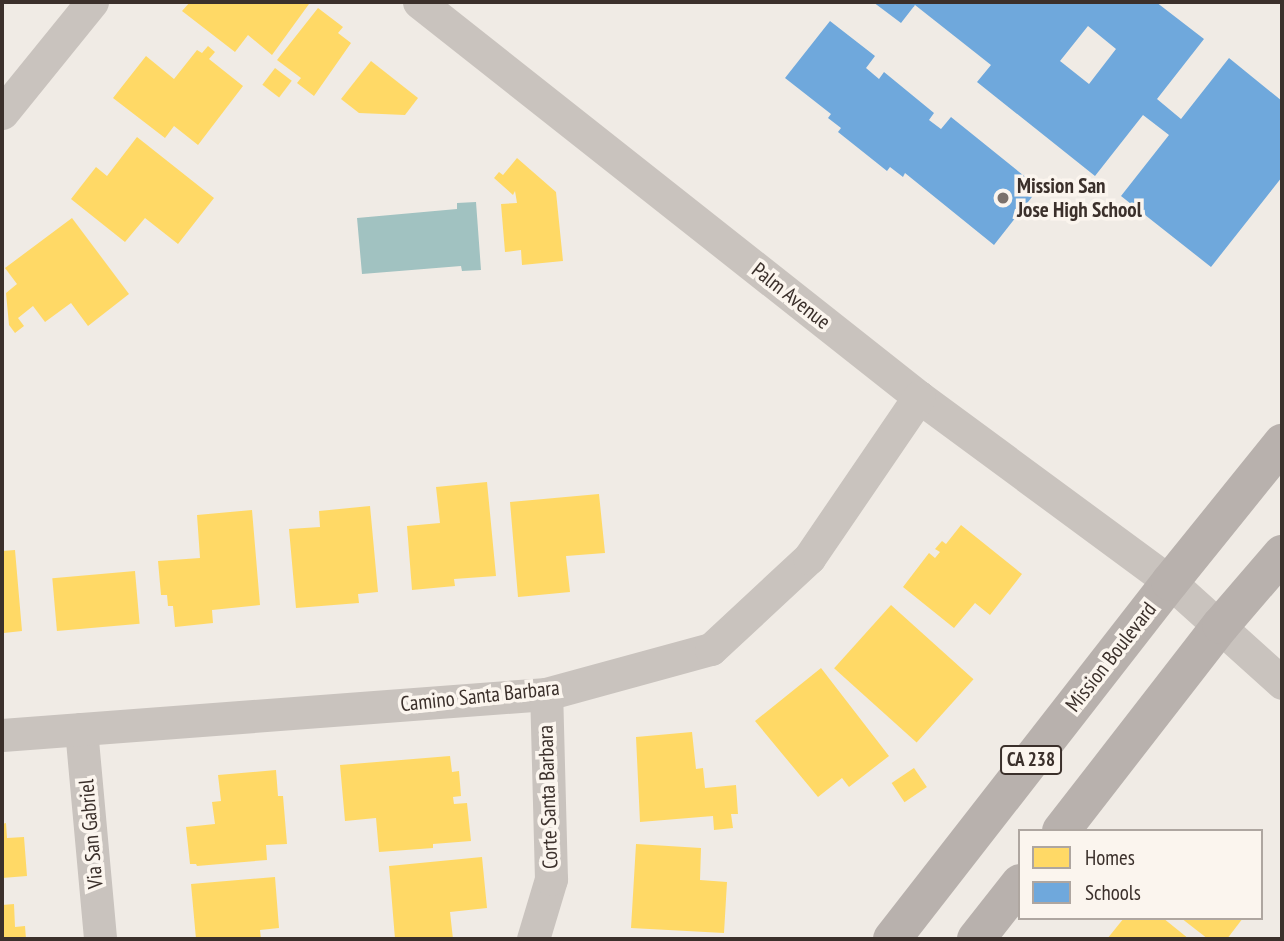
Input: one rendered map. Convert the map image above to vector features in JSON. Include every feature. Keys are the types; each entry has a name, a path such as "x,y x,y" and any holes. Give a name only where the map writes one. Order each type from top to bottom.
{"main road":[{"name":"Mission Boulevard","path":"892,939 1170,582 1282,443"},
{"path":"1062,829 1220,625 1282,554"},
{"path":"976,939 1018,886"}],"street":[{"path":"2,113 92,2"},
{"name":"Palm Avenue","path":"419,2 919,397 1170,582 1282,683"},
{"name":"Camino Santa Barbara","path":"2,735 546,694 711,649 809,558 919,397"},
{"name":"Corte Santa Barbara","path":"533,939 551,879 546,694"},
{"name":"Via San Gabriel","path":"81,729 100,939"}],"water":[{"path":"476,202 481,270 462,271 461,266 362,274 357,218 457,209 457,203"}],"building: Homes":[{"path":"190,2 309,4 272,55 248,35 235,52 182,11"},
{"path":"318,8 343,27 338,33 351,43 314,96 297,83 301,78 277,60"},
{"path":"208,46 215,52 209,59 243,86 198,145 174,126 165,138 113,98 146,56 174,79 197,50 202,53"},
{"path":"371,61 418,98 405,115 359,113 341,99"},
{"path":"275,68 292,81 279,97 262,85"},
{"path":"137,137 214,198 178,244 145,218 125,242 71,199 96,167 107,176"},
{"path":"517,158 556,192 563,261 522,265 521,250 505,252 501,204 517,203 515,191 513,195 494,178 499,172 503,175"},
{"path":"72,218 129,294 88,326 71,303 45,322 33,306 18,318 24,326 15,333 9,325 6,293 17,284 5,268"},
{"path":"487,482 496,576 454,579 455,586 412,590 407,526 440,523 436,487"},
{"path":"599,494 605,553 566,556 570,592 518,597 510,502"},
{"path":"370,506 378,592 358,594 359,603 296,608 289,529 320,527 319,511"},
{"path":"252,510 260,605 212,610 213,623 175,627 173,606 168,606 167,595 161,595 158,561 200,558 197,515"},
{"path":"961,525 1022,574 990,615 975,603 954,628 903,587 929,553 935,558 940,552 935,549 942,541 946,544"},
{"path":"15,550 22,631 4,633 2,638 2,551"},
{"path":"135,571 140,624 57,631 52,578"},
{"path":"891,605 973,679 917,742 834,668"},
{"path":"821,668 889,756 849,787 842,778 818,797 755,721"},
{"path":"692,732 696,769 703,768 705,788 736,785 738,814 731,814 733,828 714,830 713,816 640,822 636,737"},
{"path":"450,756 452,772 459,771 461,796 453,797 454,804 467,803 471,841 433,844 433,848 379,852 376,818 345,821 340,765"},
{"path":"914,768 927,787 904,802 892,783"},
{"path":"276,770 278,796 283,796 287,844 266,845 267,860 197,866 190,864 186,827 215,824 212,802 221,801 218,775"},
{"path":"6,823 7,838 24,837 27,876 2,878 2,824"},
{"path":"636,844 701,848 700,880 727,882 724,933 631,928"},
{"path":"482,857 487,908 450,912 453,939 395,939 389,866"},
{"path":"275,877 279,928 260,930 261,939 196,939 191,884"},
{"path":"14,904 15,927 25,926 26,939 2,939 2,905"},
{"path":"1122,920 1165,920 1189,939 1107,939"},
{"path":"1184,920 1241,920 1227,939 1208,939"}],"building: Schools":[{"path":"873,2 1156,2 1204,39 1157,99 1181,119 1229,58 1282,101 1282,177 1211,267 1121,196 1169,135 1143,115 1095,176 977,82 991,65 915,5 901,23","holes":["1088,26 1116,49 1089,84 1060,61"]},
{"path":"830,21 875,56 866,68 879,79 884,72 934,113 929,120 941,129 951,117 1039,188 994,245 905,173 903,177 890,167 887,171 838,132 841,128 828,118 831,114 785,78"}],"place":[{"name":"Mission San Jose High School","path":"1003,198"}]}
